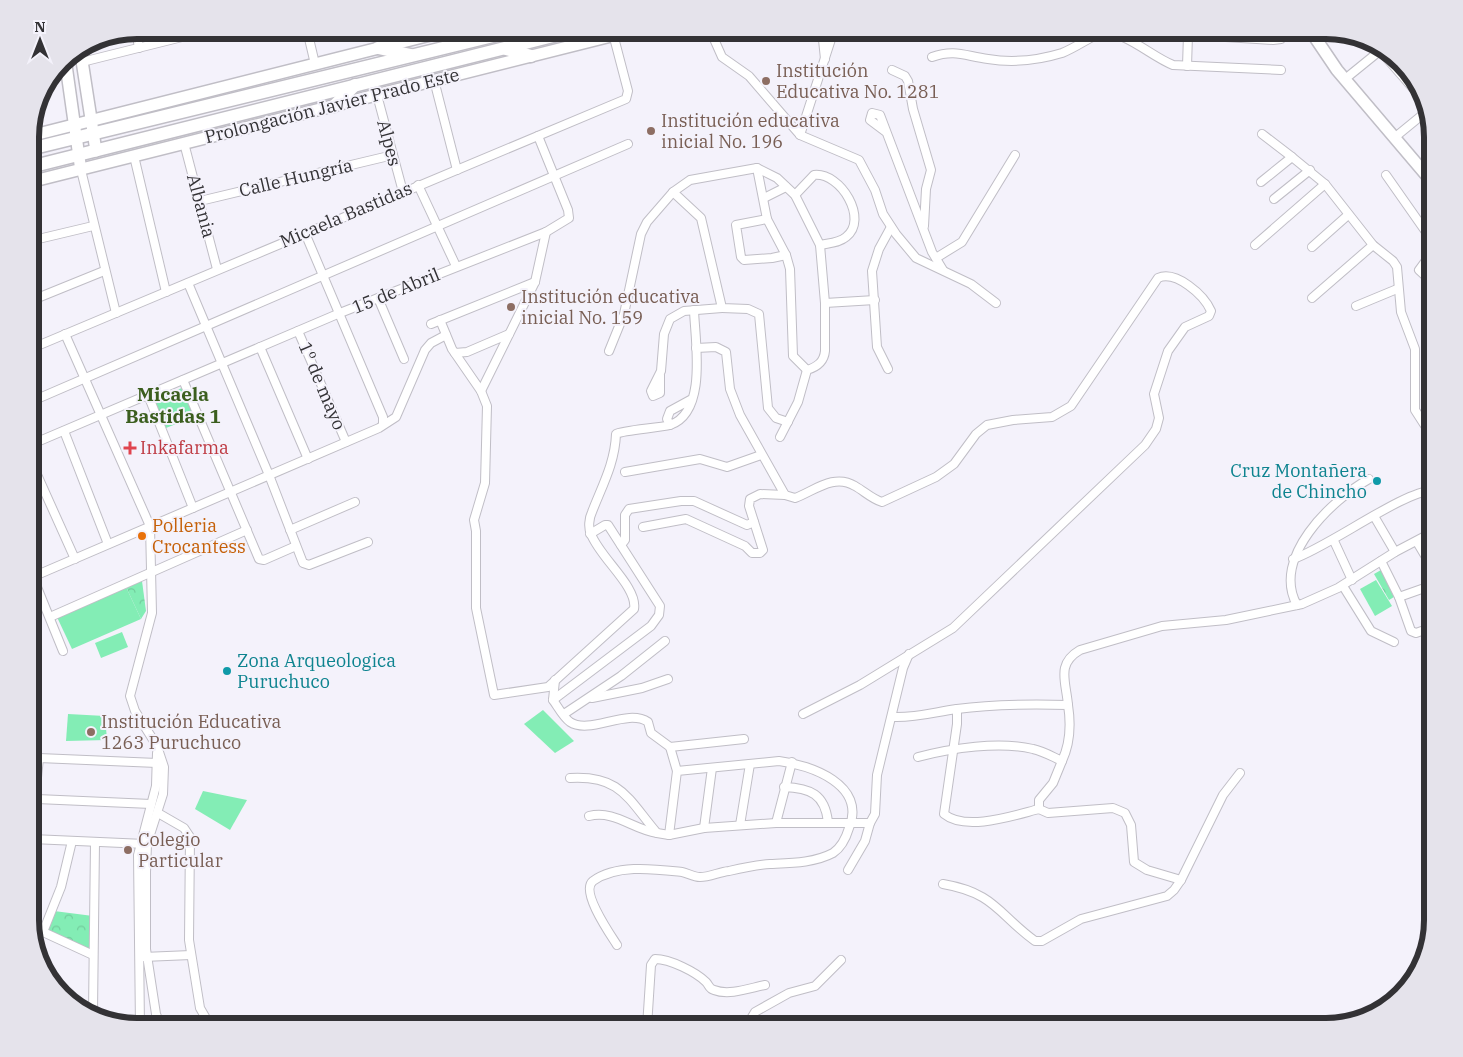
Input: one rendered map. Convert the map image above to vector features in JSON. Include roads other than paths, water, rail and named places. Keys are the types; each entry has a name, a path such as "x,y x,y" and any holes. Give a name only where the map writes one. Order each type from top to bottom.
{"main road":[{"name":"Prolongación Javier Prado Este","path":"39,147 481,39"},
{"name":"Prolongación Javier Prado Este","path":"39,165 539,39"},
{"path":"378,48 414,56"},
{"path":"501,48 531,56"},
{"path":"334,106 355,85"},
{"path":"44,164 54,154 54,149 50,144"}],"street":[{"path":"138,39 139,48"},
{"path":"82,55 139,48 168,39"},
{"path":"309,39 315,64"},
{"path":"39,134 414,39"},
{"name":"Prolongación Javier Prado Este","path":"39,180 531,56 591,39"},
{"name":"Micaela Bastidas","path":"39,345 628,97 614,39"},
{"path":"714,39 722,57 749,76 800,135 859,160 875,190 883,214 916,258 971,284 996,303"},
{"path":"823,39 825,59"},
{"path":"800,135 831,39"},
{"path":"932,57 944,53 960,52 988,59 1038,58 1063,52 1088,39"},
{"path":"1122,39 1135,44 1165,62 1187,66 1281,70"},
{"path":"1187,66 1190,39"},
{"path":"1243,39 1281,39"},
{"path":"1315,39 1323,52 1424,173"},
{"path":"1345,79 1376,52"},
{"path":"81,56 96,151"},
{"path":"67,67 81,170 104,271 116,313"},
{"path":"1397,69 1408,82"},
{"path":"892,70 904,76 908,81 912,109 931,170 926,188 924,228"},
{"path":"434,80 457,170"},
{"path":"69,83 74,88 79,88 86,82"},
{"name":"Alpes","path":"377,95 403,192"},
{"path":"1394,138 1422,115"},
{"path":"886,132 936,258 943,271"},
{"path":"1262,134 1310,170 1325,184 1372,245 1393,261 1396,267 1401,312 1415,349 1415,410 1424,424"},
{"path":"538,136 556,177"},
{"name":"Albania","path":"184,143 217,269"},
{"path":"39,398 556,177 628,144"},
{"name":"Calle Hungría","path":"200,201 393,155"},
{"path":"936,258 962,242 1014,155"},
{"path":"134,156 166,292"},
{"path":"1261,182 1292,157"},
{"path":"757,168 767,219 786,255 790,269 793,356 807,370"},
{"path":"609,351 624,314 640,234 646,222 673,192 690,180 757,168 777,178 795,195 820,245 824,303 824,357 819,365 807,370"},
{"path":"1274,199 1310,170"},
{"path":"1386,175 1424,229"},
{"path":"795,195 814,176 826,176 844,188 856,218 855,223 848,236 838,242 820,245"},
{"name":"15 de Abril","path":"39,441 298,331 456,266 546,232 569,218 556,177"},
{"path":"1255,245 1325,184"},
{"path":"418,185 456,266"},
{"path":"764,198 786,187"},
{"path":"673,192 701,218 722,308"},
{"path":"1312,246 1348,215"},
{"path":"767,219 736,225 741,257 744,260 754,260 786,255"},
{"path":"39,239 93,226"},
{"path":"888,369 877,347 872,271 879,249 891,227"},
{"path":"480,391 535,282 546,232"},
{"path":"305,233 383,417 383,424"},
{"path":"1312,298 1372,245"},
{"path":"1424,264 1420,270 1424,274"},
{"path":"39,297 104,271"},
{"path":"643,527 686,519 745,546 752,553 760,553 763,550 748,502 750,499 760,494 785,495 795,498 826,483 843,481 853,484 876,500 882,502 891,500 936,477 954,464 976,434 988,425 1013,420 1052,417 1071,406 1158,278 1164,275 1176,276 1208,303 1212,310 1209,316 1185,327 1168,351 1154,394 1159,418 1156,429 1145,445 954,628 853,689 803,714"},
{"path":"431,324 535,282"},
{"path":"188,283 269,475 303,563 307,565 368,542"},
{"path":"1356,306 1397,289"},
{"path":"378,298 404,359"},
{"path":"824,303 875,300"},
{"path":"660,375 664,334 670,319 675,314 694,310 722,308 748,309 759,314 768,408 776,418 788,422"},
{"path":"440,320 455,353 480,391 487,406 488,419 484,442 485,483 474,520 476,531 476,608 493,693 497,696 540,690 554,680 634,609 636,600 627,583 614,571 590,534 591,512 599,499 609,471 616,434 621,431 645,430 670,425 682,420 692,399 698,372 694,310"},
{"name":"1º de mayo","path":"298,331 346,442"},
{"path":"65,334 150,526 152,612 130,696 134,711 162,757 164,777 158,813 143,844 147,957 159,1018"},
{"path":"455,353 467,352 509,334"},
{"path":"39,572 379,428 396,417 426,350 431,343 446,335"},
{"path":"260,347 308,458"},
{"path":"696,348 716,347 726,352 730,389 740,414 761,455 785,495"},
{"path":"780,437 798,402 807,370"},
{"path":"183,380 246,530 261,560 296,546"},
{"path":"148,395 193,508"},
{"path":"670,425 667,419 670,411 692,399"},
{"path":"64,431 108,544"},
{"path":"625,472 700,459 727,467 761,455"},
{"path":"39,479 75,558"},
{"path":"1297,605 1291,594 1290,576 1293,559 1304,539 1354,487 1370,479"},
{"path":"1293,559 1334,541 1416,493 1424,492"},
{"path":"621,545 625,540 625,515 629,508 694,501 747,525 754,522"},
{"path":"290,530 355,502"},
{"path":"1374,516 1395,552"},
{"path":"553,700 651,626 660,615 660,606 607,524 590,534"},
{"path":"50,617 246,530"},
{"path":"1039,808 1039,800 1053,783 1066,752 1069,732 1064,667 1068,657 1080,650 1162,626 1226,620 1317,599 1343,586 1395,552 1424,538"},
{"path":"1334,541 1352,580"},
{"path":"1417,542 1424,554"},
{"path":"1381,561 1399,597 1413,633 1424,630"},
{"path":"1343,586 1371,631 1394,642"},
{"path":"1399,597 1424,588"},
{"path":"39,593 63,651"},
{"path":"564,714 589,699 665,641"},
{"path":"848,870 865,841 870,823 875,814 877,775 893,717 903,668 909,654"},
{"path":"589,699 642,688 668,679"},
{"path":"554,680 553,700 571,722 583,725 643,719 648,722 652,733 670,747 677,772 669,834"},
{"path":"893,717 926,716 957,709 1035,704 1068,705"},
{"path":"957,709 954,750 944,808 944,814 949,818 981,823 1039,808 1048,813 1113,808 1125,813 1131,825 1134,862 1147,870 1181,880"},
{"path":"670,747 744,739"},
{"path":"140,1018 138,957 143,844 156,786 157,746"},
{"path":"918,757 954,750 1017,746 1036,749 1062,761"},
{"path":"39,758 157,763"},
{"path":"617,945 592,901 589,887 592,882 616,871 632,869 684,872 697,877 705,877 726,871 813,860 834,852 844,842 851,824 851,807 848,796 838,782 818,770 792,762 779,761 677,772"},
{"path":"776,823 792,762"},
{"path":"740,825 750,764"},
{"path":"704,828 712,768"},
{"path":"943,884 964,888 986,897 1035,941 1042,941 1081,919 1167,896 1181,880 1223,795 1240,773"},
{"path":"570,778 606,781 636,804 657,833"},
{"path":"784,787 812,792 822,800 827,808 828,822"},
{"path":"39,799 151,804"},
{"path":"158,813 184,828 190,837 187,915 191,955 200,1008 206,1018"},
{"path":"589,816 600,813 615,816 645,831 669,834 704,828 776,823 870,823"},
{"path":"39,842 72,841 143,844"},
{"path":"44,932 65,875 72,841"},
{"path":"93,1008 95,842"},
{"path":"40,930 94,955"},
{"path":"138,957 191,955"},
{"path":"648,1018 651,965 656,959 664,960 694,974 706,982 711,990 727,992 764,985"},
{"path":"751,1018 755,1012 788,993 815,986 841,960"}],"place":[{"name":"Institución Educativa No. 1281","path":"766,81"},
{"name":"Institución educativa inicial No. 196","path":"651,131"},
{"name":"Institución educativa inicial No. 159","path":"511,307"},
{"name":"Inkafarma","path":"130,448"},
{"name":"Cruz Montañera de Chincho","path":"1377,481"},
{"name":"Polleria Crocantess","path":"142,536"},
{"name":"Zona Arqueologica Puruchuco","path":"227,671"},
{"name":"Institución Educativa 1263 Puruchuco","path":"91,732"},
{"name":"Colegio Particular","path":"128,850"}],"district":[{"name":"Micaela Bastidas 1","path":"173,405"}]}
